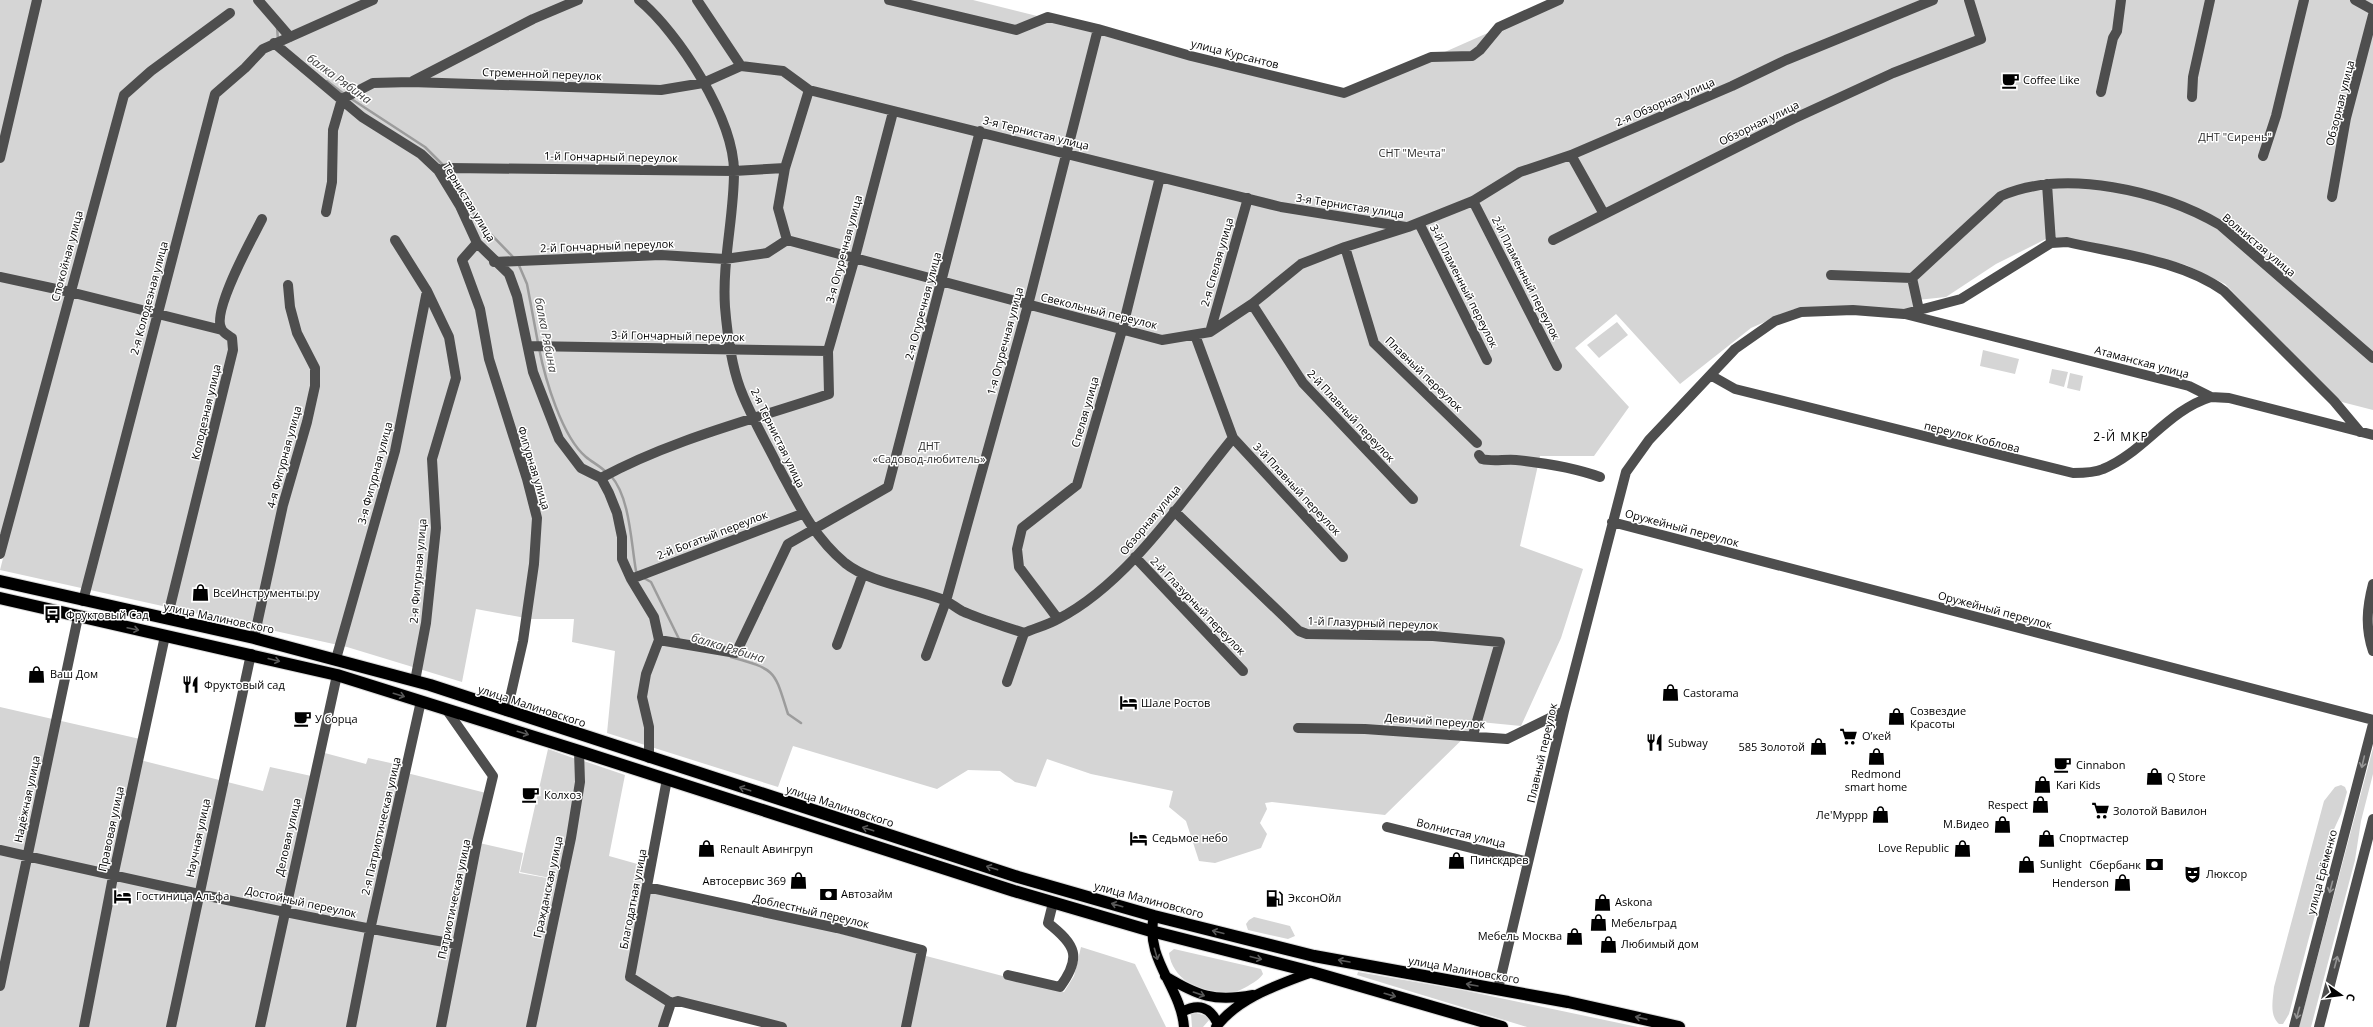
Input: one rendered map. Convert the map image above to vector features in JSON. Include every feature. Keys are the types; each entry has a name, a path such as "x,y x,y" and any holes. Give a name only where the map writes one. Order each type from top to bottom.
{"highway":[{"name":"улица Малиновского","path":"0,582 254,638 415,681 1018,877 1154,916 1314,956 1568,1002 1679,1027"},
{"path":"0,598 78,617 251,654 337,676 668,779 1053,903 1151,931 1312,972 1502,1027"}],"main road":[{"path":"1154,916 1151,931 1156,956 1182,1012 1184,1027"},
{"path":"1165,976 1191,992 1208,997 1224,999 1258,993 1312,972"},
{"path":"1182,1012 1196,1006 1203,1007 1214,1016 1217,1026 1258,993"}],"street":[{"path":"0,158 37,0"},
{"path":"258,0 290,37"},
{"name":"2-я Колодезная улица","path":"83,601 215,94 245,68 263,49 373,0"},
{"path":"411,82 533,19 578,0"},
{"name":"2-я Тернистая улица","path":"639,0 652,11 683,51 703,83 727,130 734,171 725,259 725,308 739,386 753,420 802,514 813,530 846,563 864,574 946,601 962,611 1024,633"},
{"path":"697,0 741,66"},
{"name":"улица Курсантов","path":"889,0 1016,30 1048,17 1098,29 1191,56 1344,93 1431,57 1472,56 1480,50 1499,26 1559,0"},
{"name":"2-я Обзорная улица","path":"1408,227 1473,201 1520,172 1571,155 1726,89 1786,60 1933,0"},
{"name":"Обзорная улица","path":"1553,240 1793,119 1893,73 1981,39 1969,0"},
{"path":"2101,92 2113,38 2117,31 2121,0"},
{"path":"2192,96 2194,77 2210,0"},
{"path":"2263,156 2276,116 2304,0"},
{"path":"2355,0 2373,10"},
{"name":"Спокойная улица","path":"0,554 124,95 151,71 230,13"},
{"name":"Обзорная улица","path":"2332,197 2346,118 2373,15"},
{"name":"1-я Огуречная улица","path":"926,656 946,601 1028,305 1098,29"},
{"name":"Тернистая улица","path":"274,43 362,117 421,154 438,170 460,206 477,243 494,262 508,274 517,296 533,372 559,440 581,468 601,478"},
{"name":"Стременной переулок","path":"342,99 373,83 411,82 661,90 703,83 741,66"},
{"name":"3-я Тернистая улица","path":"741,66 783,71 809,90 893,112 1067,152 1281,207 1408,227"},
{"path":"787,240 778,208 785,168 809,90"},
{"path":"326,212 332,182 333,130 342,99"},
{"name":"3-я Огуречная улица","path":"753,420 829,394 828,351 855,257 893,112"},
{"name":"2-я Огуречная улица","path":"813,530 888,486 980,131"},
{"path":"1571,155 1604,214"},
{"name":"1-й Гончарный переулок","path":"438,170 450,168 734,171 785,168"},
{"name":"Спелая улица","path":"1058,619 1019,567 1017,549 1022,528 1077,484 1122,330 1160,177"},
{"path":"2047,184 2051,243"},
{"name":"Волнистая улица","path":"1912,278 2001,196 2017,189 2047,184 2085,184 2121,189 2163,200 2197,212 2220,226 2373,358"},
{"name":"2-я Спелая улица","path":"1210,332 1248,198"},
{"name":"2-й Пламенный переулок","path":"1473,201 1557,366"},
{"path":"0,277 70,292 157,315 222,330 220,321 224,298 262,219"},
{"name":"3-й Пламенный переулок","path":"1419,223 1487,360"},
{"name":"Свекольный переулок","path":"787,240 1162,340 1210,332 1252,304 1301,264 1345,246 1408,227"},
{"name":"2-я Фигурная улица","path":"395,240 427,291 449,337 456,378 432,459 436,528 426,623 415,681"},
{"name":"2-й Гончарный переулок","path":"494,262 661,255 725,259 767,253 787,240"},
{"path":"1904,314 1961,299 2051,243 2067,242 2183,269 2208,280 2224,291 2334,401 2360,432"},
{"name":"Фигурная улица","path":"477,243 462,260 480,309 489,358 527,479 536,518 534,564 523,641 507,711"},
{"name":"Плавный переулок","path":"1345,246 1374,343 1477,443"},
{"path":"1831,275 1912,278 1919,310"},
{"name":"4-я Фигурная улица","path":"254,638 283,504 307,422 315,386 315,368 298,333 290,307 288,285"},
{"name":"3-я Фигурная улица","path":"336,659 395,451 427,291"},
{"name":"2-й Плавный переулок","path":"1252,304 1303,383 1413,499"},
{"name":"Плавный переулок","path":"1498,990 1564,711 1626,472 1649,440 1712,376 1735,349 1775,321 1801,312 1853,310 1904,314"},
{"name":"Атаманская улица","path":"1904,314 2189,386 2211,397 2229,398 2373,435"},
{"name":"Колодезная улица","path":"167,619 233,350 232,338 222,330"},
{"path":"1195,335 1233,438"},
{"name":"3-й Гончарный переулок","path":"528,346 828,351"},
{"name":"переулок Коблова","path":"1712,376 1735,389 2073,473 2104,469 2186,408 2197,401 2211,397"},
{"path":"649,758 649,727 642,697 646,674 659,640 654,617 631,579 622,559 622,536 617,513 601,478 636,459 690,437 753,420"},
{"name":"Обзорная улица","path":"1024,633 1058,619 1100,592 1135,557 1233,438"},
{"name":"3-й Плавный переулок","path":"1233,438 1343,557"},
{"path":"1479,455 1482,459 1488,461 1514,460 1572,467 1600,477"},
{"name":"1-й Глазурный переулок","path":"1174,511 1299,632 1306,634 1433,636 1500,642 1473,735"},
{"name":"2-й Богатый переулок","path":"631,579 802,514"},
{"name":"Оружейный переулок","path":"1612,522 2373,720"},
{"path":"659,640 736,653 788,544 813,530"},
{"name":"2-й Глазурный переулок","path":"1135,557 1243,671"},
{"path":"837,645 864,574"},
{"path":"2373,584 2368,605 2368,637 2373,651"},
{"name":"Надёжная улица","path":"0,986 78,617"},
{"path":"1007,682 1024,633"},
{"name":"Правовая улица","path":"84,1027 113,877 165,636"},
{"name":"Научная улица","path":"171,1027 251,654"},
{"name":"Деловая улица","path":"260,1027 284,911 337,676"},
{"name":"2-я Патриотическая улица","path":"351,1027 370,930 421,701"},
{"name":"Патриотическая улица","path":"441,1027 456,944 493,776 446,709"},
{"name":"Девичий переулок","path":"1298,728 1365,729 1473,735 1507,739 1564,711"},
{"name":"улица Ерёменко","path":"2294,1027 2371,738 2373,724"},
{"name":"Гражданская улица","path":"531,1027 571,838 580,782 579,751"},
{"name":"Благодатная улица","path":"668,779 630,977 671,1002"},
{"path":"2319,1027 2373,819"},
{"name":"Волнистая улица","path":"1387,827 1528,862"},
{"name":"Достойный переулок","path":"0,850 113,877 199,893 370,930 456,944"},
{"name":"Доблестный переулок","path":"647,887 837,928 922,950 906,1027"},
{"path":"1008,974 1060,988 1070,973 1074,960 1068,939 1048,923 1053,903"},
{"path":"663,1027 671,1002 678,1001 690,1002 782,1027"}],"green space":[{"name":"ДНТ «Садовод-любитель»","path":"0,0 973,0 1350,94 1562,0 2373,0 2373,410 2338,401 2225,284 2186,265 2148,255 2048,238 1996,264 1946,297 1917,300 1912,311 1794,309 1751,328 1680,384 1616,314 1575,348 1629,407 1594,456 1540,456 1520,546 1583,569 1561,638 1521,726 1480,722 1385,815 1272,802 1265,803 1267,809 1260,823 1267,834 1261,848 1215,863 1199,861 1186,821 1169,807 1173,791 1091,774 1047,759 1036,787 1015,782 1000,771 968,770 937,789 793,746 778,787 607,733 615,651 572,642 574,619 531,619 476,609 462,682 347,647 0,570 9,535 0,533"},
{"path":"1617,322 1628,335 1599,358 1587,345"},
{"path":"1983,350 2019,359 2015,374 1980,366"},
{"path":"2052,369 2068,372 2064,387 2049,383"},
{"path":"2070,373 2083,376 2080,391 2067,388"},
{"path":"0,707 140,739 136,759 263,791 270,767 316,777 321,752 366,764 368,758 404,766 403,772 486,793 475,842 523,853 519,873 564,881 581,760 625,775 609,856 648,867 644,890 796,922 1064,992 1074,976 1081,947 1135,964 1166,1027 786,1027 668,997 660,1027 0,1027"},
{"path":"2373,748 2373,774 2361,821 2355,860 2311,1027 2299,1027"},
{"path":"548,749 576,759 578,784 560,880 520,872"},
{"path":"2341,785 2345,787 2347,792 2341,814 2330,838 2318,884 2316,911 2289,1014 2283,1024 2279,1024 2273,1012 2274,987 2324,801 2335,787"},
{"path":"1254,917 1290,926 1295,936 1288,939 1248,930 1246,924"},
{"path":"1174,949 1261,969 1263,974 1260,978 1245,988 1236,992 1225,995 1213,994 1188,983 1181,977 1171,962 1169,953"},
{"path":"1358,972 1462,990 1638,1027 1527,1027 1357,975"},
{"path":"1196,1013 1207,1016 1210,1019 1203,1027 1192,1027 1191,1014"}],"waterway":[{"name":"балка Рябина","path":"277,27 278,40"},
{"name":"балка Рябина","path":"327,81 344,94"},
{"name":"балка Рябина","path":"350,98 425,147 444,166"},
{"name":"балка Рябина","path":"448,172 479,222 514,258"},
{"name":"балка Рябина","path":"518,263 527,284 538,343"},
{"name":"балка Рябина","path":"539,348 550,391 569,436 577,448 586,457 606,472"},
{"name":"балка Рябина","path":"611,476 617,485 626,508 636,571 639,574"},
{"name":"балка Рябина","path":"642,577 651,582 680,641"},
{"name":"балка Рябина","path":"731,657 757,665 766,669 772,674 780,688 788,714 801,723"}],"place":[{"name":"Coffee Like","path":"2010,80"},
{"name":"ВсеИнструменты.ру","path":"200,593"},
{"name":"Фруктовый Сад","path":"53,615"},
{"name":"Ваш Дом","path":"37,674"},
{"name":"Фруктовый сад","path":"191,685"},
{"name":"Castorama","path":"1670,693"},
{"name":"Шале Ростов","path":"1128,703"},
{"name":"Созвездие Красоты","path":"1897,717"},
{"name":"У борца","path":"302,719"},
{"name":"О’кей","path":"1849,736"},
{"name":"Subway","path":"1655,743"},
{"name":"585 Золотой","path":"1818,747"},
{"name":"Redmond smart home","path":"1876,756"},
{"name":"Cinnabon","path":"2063,765"},
{"name":"Q Store","path":"2154,777"},
{"name":"Kari Kids","path":"2043,785"},
{"name":"Колхоз","path":"531,795"},
{"name":"Respect","path":"2041,805"},
{"name":"Золотой Вавилон","path":"2100,811"},
{"name":"Ле'Муррр","path":"1881,815"},
{"name":"М.Видео","path":"2002,824"},
{"name":"Седьмое небо","path":"1139,838"},
{"name":"Спортмастер","path":"2046,838"},
{"name":"Love Republic","path":"1962,848"},
{"name":"Renault Авингруп","path":"707,849"},
{"name":"Пинскдрев","path":"1457,860"},
{"name":"Sunlight","path":"2027,864"},
{"name":"Сбербанк","path":"2154,865"},
{"name":"Люксор","path":"2193,874"},
{"name":"Автосервис 369","path":"799,881"},
{"name":"Henderson","path":"2122,883"},
{"name":"Автозайм","path":"828,894"},
{"name":"Гостиница Альфа","path":"123,896"},
{"name":"ЭксонОйл","path":"1275,898"},
{"name":"Askona","path":"1602,902"},
{"name":"Мебельград","path":"1598,923"},
{"name":"Мебель Москва","path":"1575,936"},
{"name":"Любимый дом","path":"1608,944"}],"district":[{"name":"2-Й МКР","path":"2121,437"}],"park label":[{"name":"ДНТ \"Сирень\"","path":"2235,137"},
{"name":"СНТ \"Мечта\"","path":"1412,153"}]}
